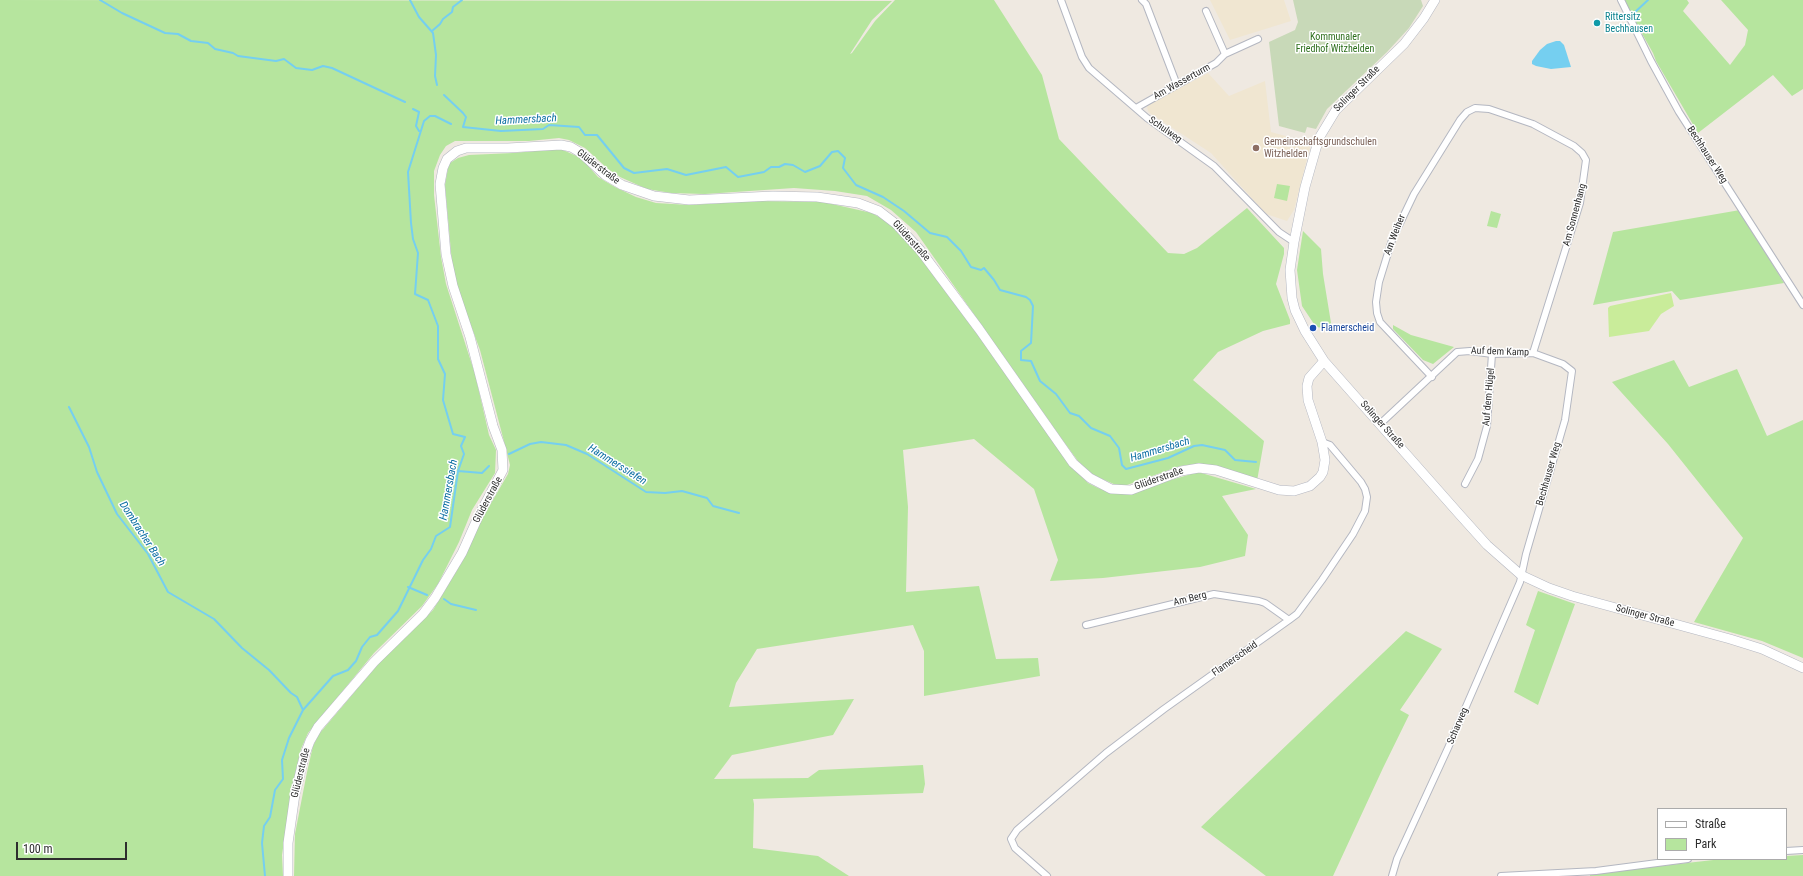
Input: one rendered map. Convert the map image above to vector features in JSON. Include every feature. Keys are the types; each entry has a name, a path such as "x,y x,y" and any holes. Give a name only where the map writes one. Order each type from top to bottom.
{"main road":[{"name":"Solinger Straße","path":"1435,0 1420,24 1404,44 1343,102 1327,122 1319,138 1310,167 1294,242 1290,270 1292,298 1295,310 1305,331 1324,361 1487,545 1521,575 1549,588 1572,596 1762,649 1803,668"},
{"name":"Glüderstraße","path":"288,876 288,843 295,794 304,757 312,738 318,727 374,662 423,614 435,598 462,553 478,515 503,470 502,450 493,426 470,337 453,286 446,254 440,184 446,159 457,151 466,148 508,148 561,145 571,147 581,153 605,175 618,183 632,190 654,196 689,200 773,196 817,197 858,203 879,211 896,224 920,250 979,329 1073,463 1090,478 1104,487 1117,490 1131,490 1181,471 1199,468 1216,470 1270,488 1286,491 1298,490 1310,486 1320,477 1323,472 1325,460 1322,442 1309,404 1307,386 1309,378 1324,361"}],"street":[{"name":"Schulweg","path":"1061,0 1074,37 1090,68 1147,118 1214,166 1279,232 1294,242"},
{"path":"1142,0 1146,4 1177,85"},
{"name":"Bechhauser Weg","path":"1621,0 1651,61 1679,112 1803,304"},
{"path":"1206,11 1225,54"},
{"name":"Am Wasserturm","path":"1136,108 1216,63 1225,54 1258,39"},
{"name":"Am Weiher","path":"1432,377 1380,322 1376,302 1379,282 1392,240 1406,207 1423,178 1460,120 1467,112 1475,108 1488,110"},
{"name":"Am Sonnenhang","path":"1488,110 1533,124 1560,137 1582,153 1586,160 1580,203 1533,353"},
{"name":"Auf dem Kamp","path":"1380,424 1457,352 1470,351 1492,354 1533,353 1564,364 1572,371"},
{"name":"Auf dem Hügel","path":"1465,484 1478,459 1487,426 1492,354"},
{"name":"Bechhauser Weg","path":"1521,575 1564,420 1572,371"},
{"name":"Flamerscheid","path":"1047,876 1015,848 1011,839 1017,830 1106,753 1164,709 1297,614 1353,534 1367,504 1365,489 1330,444 1322,442"},
{"name":"Scharweg","path":"1392,876 1397,859 1451,742 1520,582 1521,575"},
{"name":"Am Berg","path":"1086,625 1214,594 1265,603 1290,620"},
{"path":"1787,851 1803,850"},
{"path":"1501,876 1533,873 1596,872 1681,860"}],"shaded area":[{"path":"1210,0 1284,0 1291,21 1230,40"},
{"name":"Gemeinschaftsgrundschulen Witzhelden","path":"1208,73 1229,96 1265,81 1271,132 1311,143 1294,210 1287,221 1266,214 1211,153 1148,111 1147,106 1149,104"}],"green space":[{"path":"0,0 892,1 872,20 850,54 875,21 895,0 994,0 1042,75 1059,139 1168,253 1184,254 1197,248 1247,208 1284,248 1284,254 1276,284 1290,320 1290,324 1263,331 1218,352 1193,380 1264,441 1257,481 1200,464 1180,466 1127,485 1116,485 1093,475 1078,461 1064,442 916,232 891,210 867,196 835,191 794,188 705,194 671,193 647,189 620,177 608,169 585,148 569,140 559,138 529,141 455,141 446,146 440,155 434,171 434,195 441,257 446,284 475,374 489,435 496,450 495,473 472,510 459,542 438,584 422,606 374,653 308,733 301,749 292,787 282,855 283,876 0,876"},
{"name":"Kommunaler Friedhof Witzhelden","path":"1293,0 1421,0 1423,6 1409,28 1387,52 1327,109 1316,129 1307,127 1305,133 1279,126 1269,42 1295,30 1298,22"},
{"path":"1623,0 1687,0 1689,3 1683,11 1730,65 1745,45 1748,30 1721,0 1803,0 1803,89 1792,96 1773,75 1698,133 1656,61"},
{"path":"563,150 581,158 598,177 636,197 656,203 689,205 757,201 823,202 872,213 889,223 910,244 980,338 1066,460 1088,483 1111,492 1161,483 1198,472 1256,489 1222,496 1248,535 1245,556 1200,567 1103,578 1050,581 1058,560 1034,489 974,439 903,450 908,507 906,592 979,586 996,659 1038,658 1040,676 924,696 924,651 913,625 757,649 736,683 729,707 854,699 833,735 732,755 714,779 808,778 819,770 923,765 925,784 923,793 753,799 753,848 818,856 849,876 294,876 295,834 313,746 319,734 380,662 433,610 462,562 483,517 508,474 510,465 480,350 456,285 452,263 445,185 448,168 450,163 458,158 469,155"},
{"path":"1277,184 1290,186 1287,201 1274,198"},
{"path":"1740,210 1784,283 1680,300 1672,291 1593,305 1613,232"},
{"path":"1491,211 1501,214 1497,228 1487,226"},
{"path":"1303,231 1321,249 1323,274 1332,329 1316,327 1302,306 1297,270"},
{"path":"1671,293 1674,306 1661,314 1649,331 1609,337 1608,308 1610,306"},
{"path":"1393,325 1411,335 1454,347 1433,364 1423,360 1393,329"},
{"path":"1674,360 1689,387 1737,369 1767,436 1803,420 1803,658 1762,641 1694,622 1743,538 1668,444 1612,382"},
{"path":"1538,591 1575,604 1538,705 1514,692 1535,630 1526,625"},
{"path":"1406,631 1442,649 1400,710 1409,715 1333,876 1266,876 1201,827"},
{"path":"1803,855 1803,876 1590,876 1590,874 1713,860 1787,860 1787,856"}],"water":[{"path":"1560,41 1564,45 1571,67 1551,69 1532,64 1532,61 1540,50 1547,44"}],"waterway":[{"path":"100,0 122,13 165,33 178,34 191,41 208,43 215,49 233,53 238,56 276,61 284,59 296,68 312,70 323,66 332,68 405,102"},
{"path":"410,0 419,17 433,33 436,55 435,76 437,85"},
{"path":"432,31 452,12 453,7 462,0"},
{"path":"1633,14 1648,0"},
{"name":"Hammersbach","path":"444,95 466,117 463,127 501,131 543,129 549,125 579,127 585,135 597,135 624,168 634,173 667,169 686,175 726,167 738,177 764,172 771,167 779,167 785,164 793,165 805,172 820,166 832,152 838,151 845,158 843,168 856,185 883,197 904,211 930,233 947,237 961,251 971,267 981,270 984,268 1000,290 1026,297 1030,300 1033,306 1031,343 1021,351 1021,360 1031,361 1040,381 1056,394 1070,413 1079,416 1091,428 1110,436 1119,448 1122,465 1126,469 1168,458 1194,446 1202,445 1225,450 1235,460 1256,462"},
{"path":"413,109 419,112 416,126 419,131"},
{"name":"Hammersbach","path":"265,876 262,843 264,826 270,817 275,790 283,779 282,760 289,738 303,710 333,676 348,670 356,661 362,647 370,637 377,635 398,611 423,560 431,549 436,536 450,527 458,471 464,454 461,446 465,437 453,434 443,400 445,374 438,359 438,326 428,300 415,294 418,253 413,239 411,223 408,172 424,121 430,116 435,116 451,124"},
{"name":"Dombracher Bach","path":"69,407 89,447 97,472 117,514 148,554 168,592 214,619 242,648 269,670 291,693 297,697 303,710"},
{"name":"Hammerssiefen","path":"509,454 530,444 541,442 566,445 587,454 646,492 665,493 682,491 707,498 713,506 739,513"},
{"name":"Hammerssiefen","path":"458,471 482,473 489,466"},
{"path":"408,587 427,595"},
{"path":"444,599 451,604 476,610"}],"place":[{"name":"Rittersitz Bechhausen","path":"1597,23"},
{"name":"Gemeinschaftsgrundschulen Witzhelden","path":"1256,148"},
{"name":"Flamerscheid","path":"1313,328"}]}
